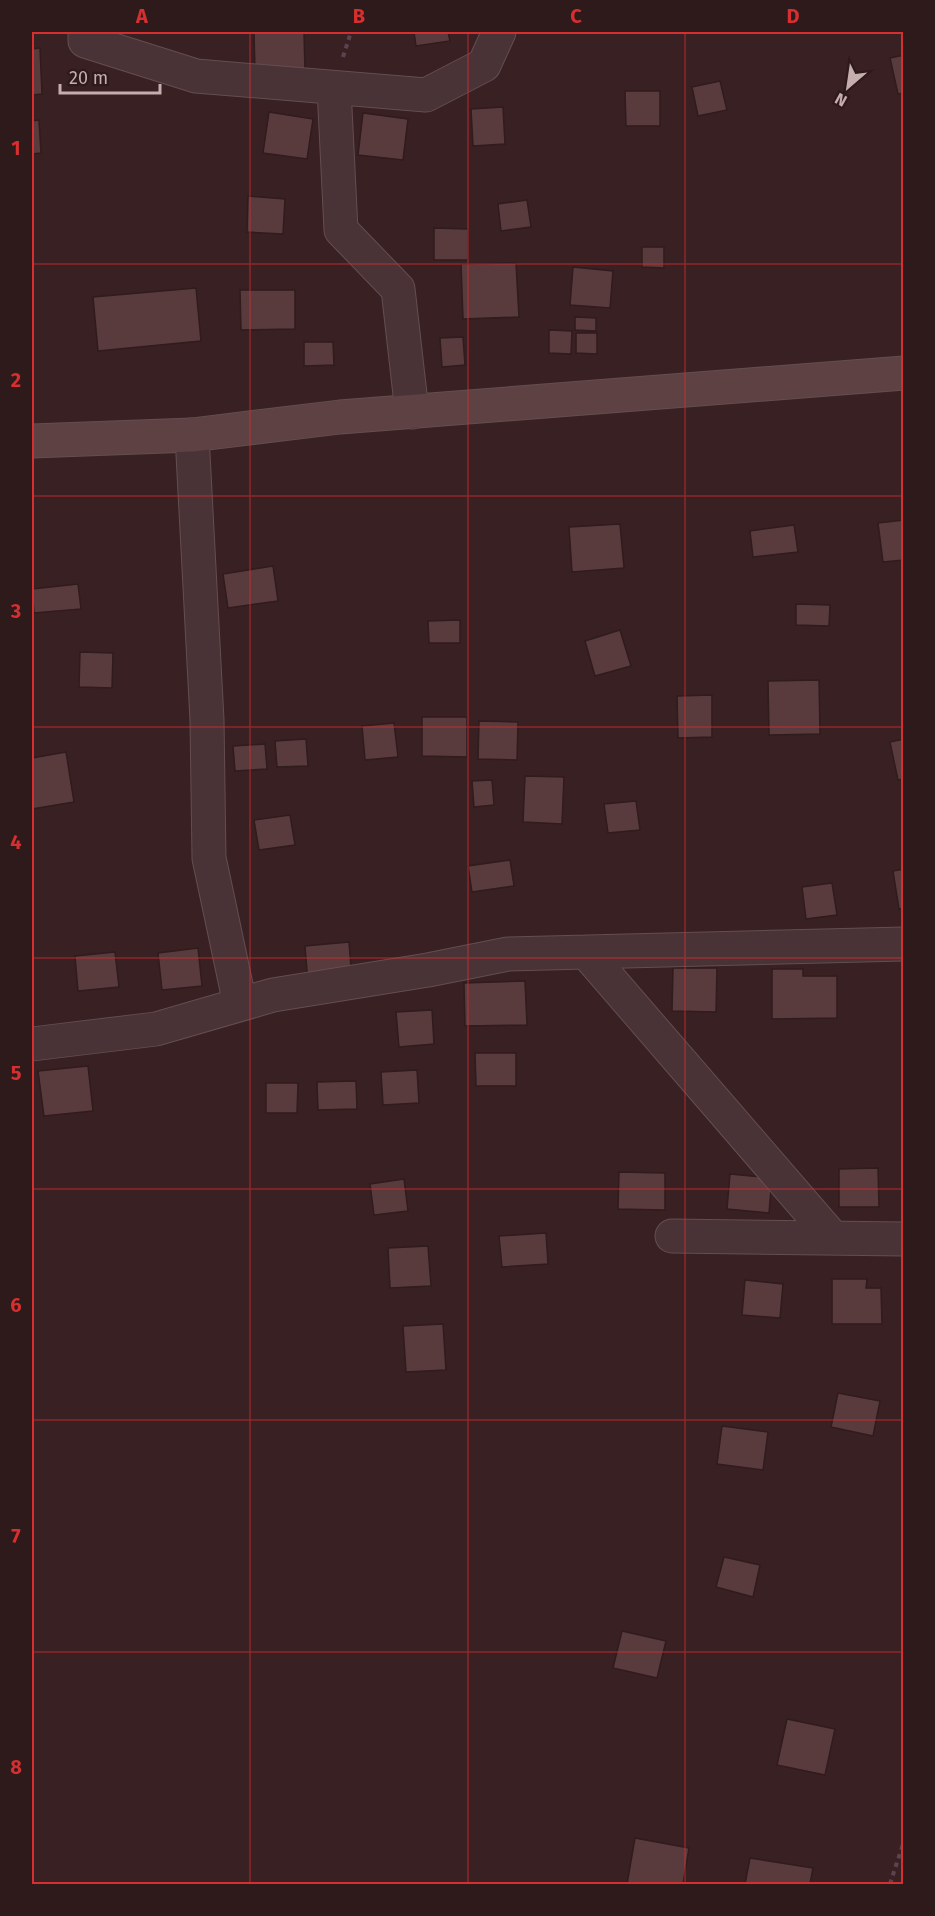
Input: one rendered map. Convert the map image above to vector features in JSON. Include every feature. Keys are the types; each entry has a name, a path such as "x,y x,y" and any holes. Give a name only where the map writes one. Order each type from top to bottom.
{"street":[{"path":"85,32 85,41 196,76 426,95 484,64 499,32"},
{"path":"334,88 341,230 398,288 412,412"},
{"path":"32,441 192,435 340,417 903,373"},
{"path":"192,435 207,720 209,858 240,1004"},
{"path":"32,1044 156,1029 273,994 428,970 508,954 903,944"},
{"path":"586,952 833,1238"},
{"path":"672,1236 903,1239"}],"path":[{"path":"890,1884 903,1841"}],"building":[{"path":"254,32 304,32 305,71 255,73"},
{"path":"414,32 448,32 450,41 416,46"},
{"path":"40,48 42,94 32,95 32,49"},
{"path":"904,55 904,93 898,94 890,58"},
{"path":"720,81 727,110 698,116 692,87"},
{"path":"625,91 660,91 660,126 626,126"},
{"path":"503,107 505,144 473,146 471,109"},
{"path":"269,112 313,119 307,159 263,153"},
{"path":"363,113 408,119 403,160 358,155"},
{"path":"39,120 41,153 32,154 32,121"},
{"path":"248,196 285,199 283,234 247,232"},
{"path":"527,200 531,227 501,231 498,204"},
{"path":"434,228 468,229 468,260 434,260"},
{"path":"642,247 664,247 664,268 642,267"},
{"path":"516,263 519,317 463,319 461,264"},
{"path":"573,267 613,271 610,308 570,305"},
{"path":"196,288 201,341 98,351 93,297"},
{"path":"240,290 295,290 295,329 241,330"},
{"path":"575,317 596,318 596,331 575,330"},
{"path":"549,330 572,331 571,354 549,353"},
{"path":"576,333 597,333 597,354 576,353"},
{"path":"463,337 465,365 442,367 440,338"},
{"path":"304,342 333,342 334,365 304,366"},
{"path":"904,520 904,560 883,562 878,523"},
{"path":"620,524 624,568 572,572 569,527"},
{"path":"794,525 798,552 753,557 750,531"},
{"path":"273,566 278,601 228,608 223,574"},
{"path":"78,584 81,609 34,613 32,589"},
{"path":"796,604 830,605 829,626 796,625"},
{"path":"460,620 460,643 429,643 428,621"},
{"path":"620,630 631,666 595,676 585,641"},
{"path":"80,652 113,653 112,688 79,687"},
{"path":"819,680 820,734 769,735 768,681"},
{"path":"712,695 712,737 678,738 677,696"},
{"path":"422,717 467,717 467,757 422,756"},
{"path":"479,721 518,722 517,760 478,759"},
{"path":"394,723 398,757 365,760 362,726"},
{"path":"306,739 308,766 277,767 275,741"},
{"path":"904,739 904,779 898,780 890,742"},
{"path":"265,744 267,769 235,771 233,746"},
{"path":"66,752 74,802 32,809 32,758"},
{"path":"525,776 564,777 562,824 523,822"},
{"path":"492,780 494,805 474,807 472,781"},
{"path":"636,801 640,830 608,833 604,804"},
{"path":"290,815 295,845 259,850 254,820"},
{"path":"510,860 514,886 472,892 468,866"},
{"path":"904,869 904,908 899,909 893,871"},
{"path":"832,883 837,915 806,919 802,887"},
{"path":"349,942 352,980 308,984 305,946"},
{"path":"198,948 202,986 162,990 158,953"},
{"path":"115,952 119,987 78,991 75,956"},
{"path":"673,968 717,968 716,1012 672,1011"},
{"path":"772,969 803,969 803,976 837,976 837,1018 772,1019"},
{"path":"525,981 527,1025 465,1026 464,983"},
{"path":"432,1010 434,1044 399,1047 396,1012"},
{"path":"475,1053 516,1053 516,1086 476,1086"},
{"path":"88,1066 93,1111 44,1116 38,1071"},
{"path":"417,1070 419,1103 383,1105 381,1072"},
{"path":"356,1081 357,1109 318,1110 317,1082"},
{"path":"266,1083 298,1083 297,1113 266,1113"},
{"path":"878,1168 879,1207 839,1207 839,1169"},
{"path":"619,1172 665,1173 665,1210 618,1209"},
{"path":"730,1174 772,1178 769,1213 727,1209"},
{"path":"404,1179 408,1211 374,1215 370,1184"},
{"path":"546,1233 548,1264 502,1267 499,1236"},
{"path":"428,1246 431,1286 390,1288 388,1248"},
{"path":"832,1279 867,1279 866,1288 881,1288 882,1324 832,1324"},
{"path":"745,1280 783,1284 780,1318 742,1315"},
{"path":"443,1324 446,1370 406,1372 403,1326"},
{"path":"838,1393 880,1401 873,1436 831,1427"},
{"path":"722,1426 768,1432 763,1470 717,1464"},
{"path":"724,1557 760,1565 753,1597 716,1587"},
{"path":"622,1631 666,1641 657,1678 613,1668"},
{"path":"787,1719 835,1729 825,1775 777,1765"},
{"path":"635,1838 689,1848 683,1884 627,1884"},
{"path":"750,1858 813,1868 810,1884 745,1884"}]}
